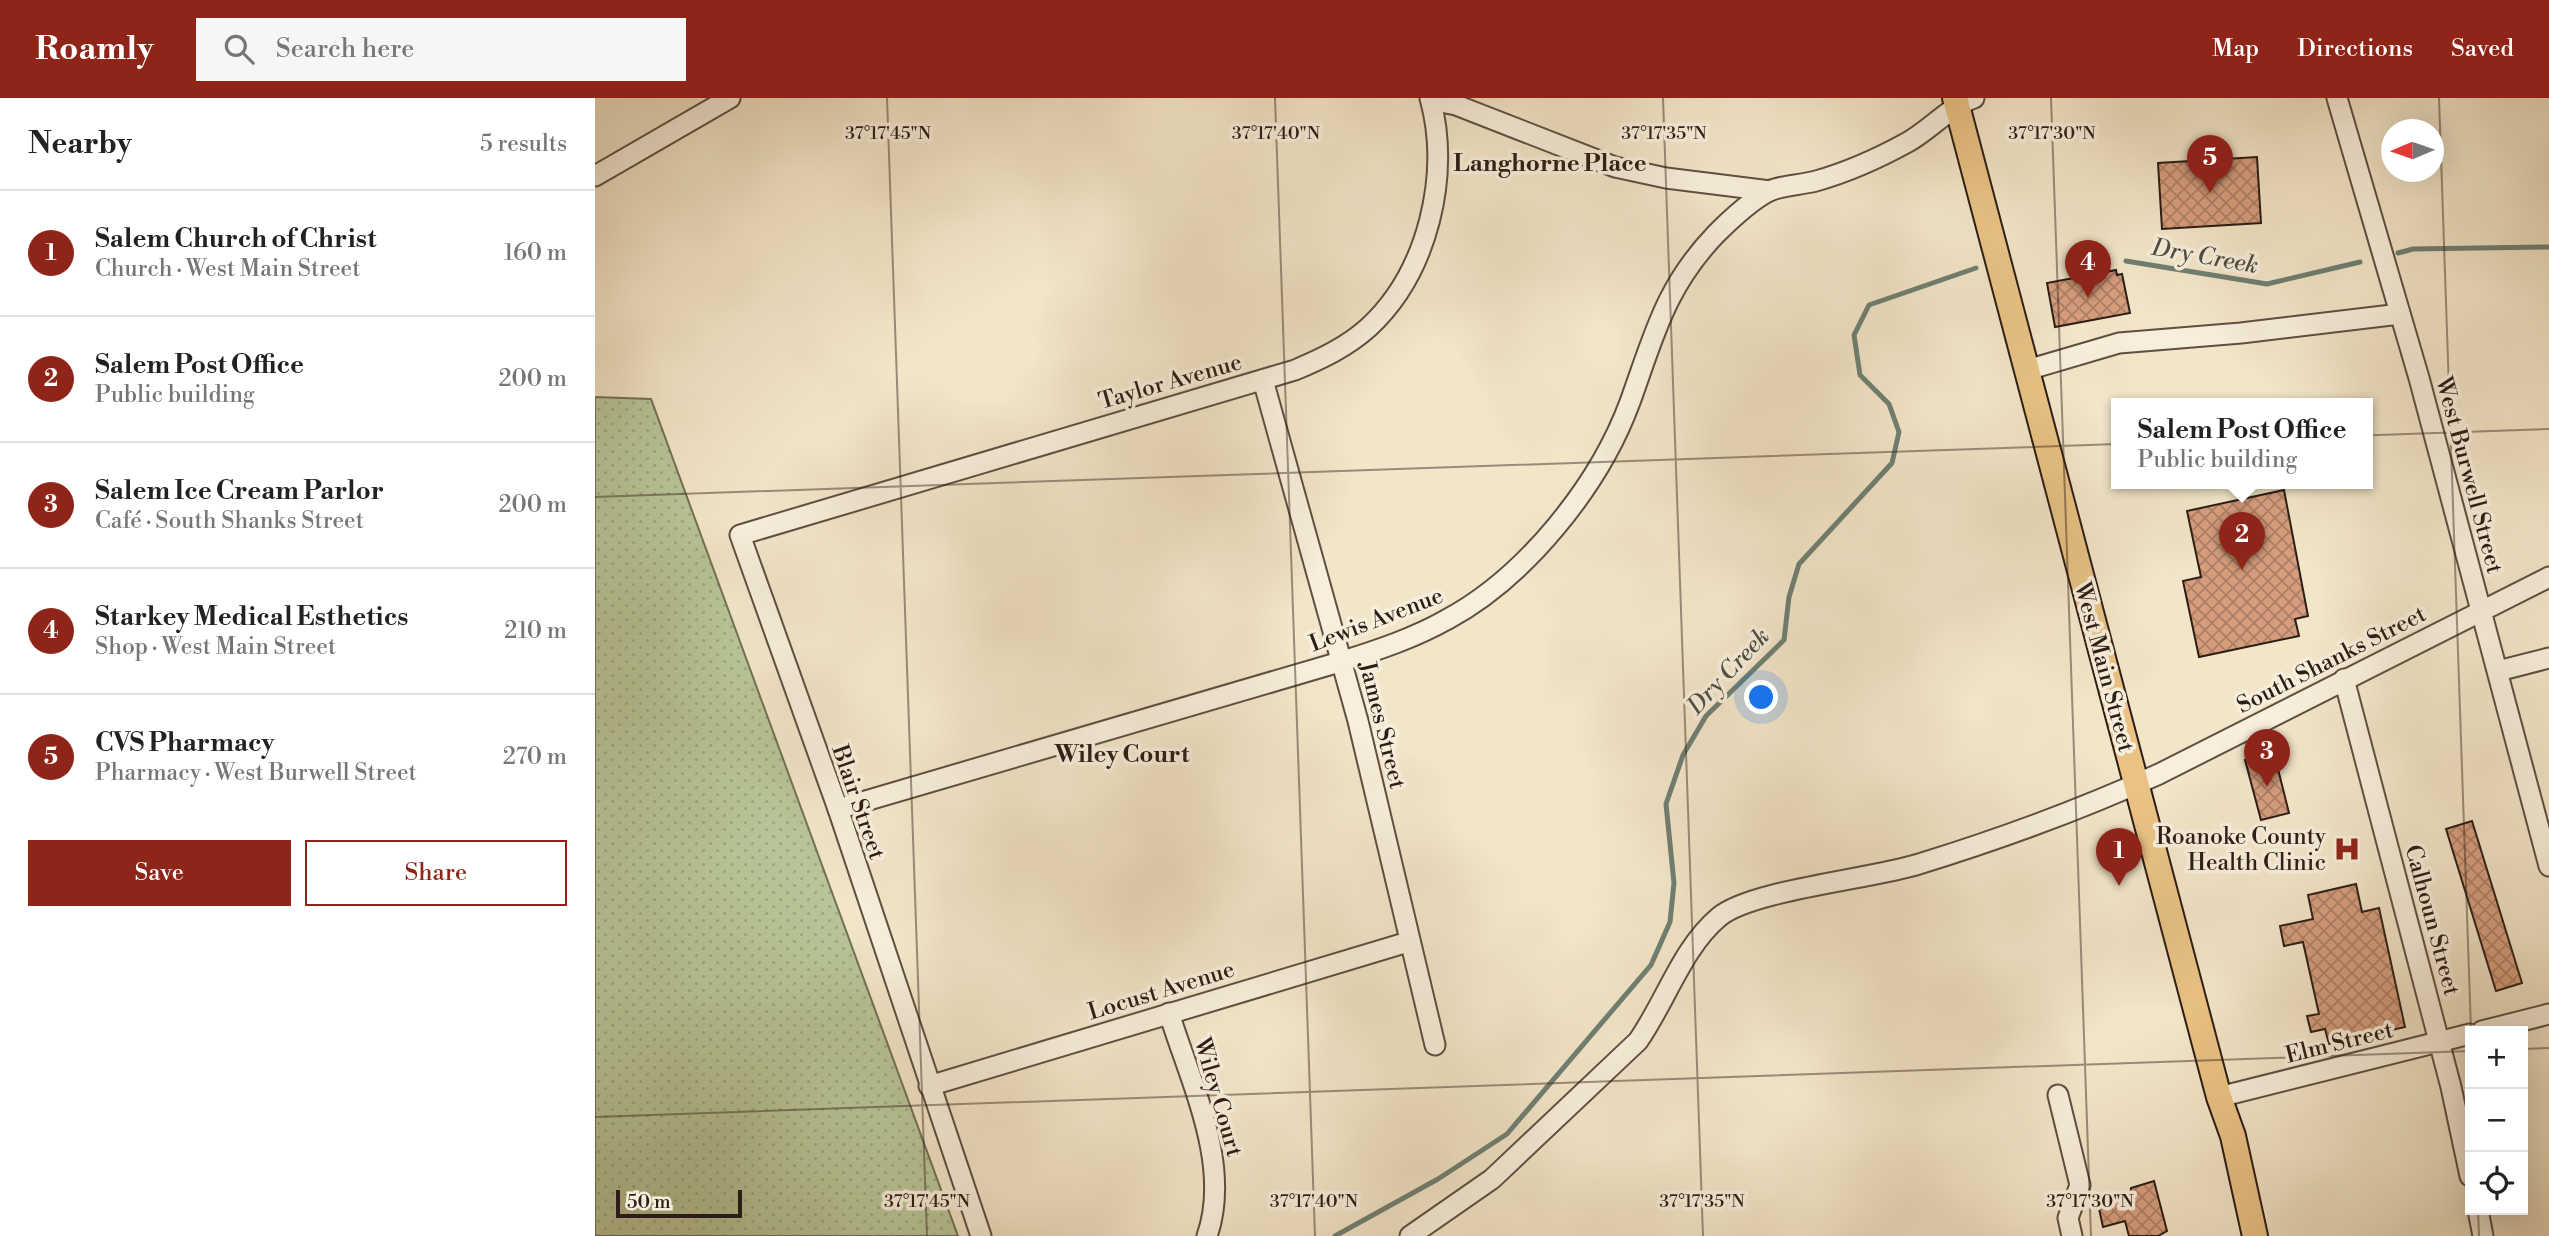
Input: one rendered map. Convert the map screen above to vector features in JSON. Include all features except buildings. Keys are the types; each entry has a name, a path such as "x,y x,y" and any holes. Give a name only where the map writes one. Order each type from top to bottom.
{"main road":[{"name":"West Main Street","path":"1962,101 2027,370 2219,1097 2233,1136 2255,1236"}],"street":[{"path":"595,176 730,98"},
{"name":"West Burwell Street","path":"2337,98 2400,314 2549,866"},
{"path":"1431,99 1456,105 1615,167 1692,182 1770,191"},
{"name":"Taylor Avenue","path":"740,535 1263,380 1304,367 1347,344 1375,320 1404,283 1421,244 1435,192 1438,136 1431,99"},
{"name":"Lewis Avenue","path":"838,809 1343,662 1446,620 1497,586 1570,509 1613,440 1630,402 1650,338 1680,279 1716,234 1738,213 1770,191 1830,177 1868,163 1909,142 1962,101"},
{"path":"2027,370 2119,342 2241,333 2400,314"},
{"name":"James Street","path":"1263,380 1343,662 1408,942 1435,1045"},
{"name":"Blair Street","path":"740,535 838,809 929,1086"},
{"name":"South Shanks Street","path":"1410,1236 1447,1212 1508,1165 1638,1041 1656,1015 1692,948 1721,915 1753,900 1877,876 1920,864 2136,784 2549,577"},
{"path":"2498,671 2549,658"},
{"name":"Calhoun Street","path":"2344,679 2440,1042 2465,1154"},
{"name":"Locust Avenue","path":"929,1086 1408,942"},
{"name":"Wiley Court","path":"1169,1013 1210,1144 1216,1173 1217,1197 1207,1236"},
{"path":"2502,1026 2549,1014"},
{"name":"Elm Street","path":"2219,1097 2465,1035"},
{"path":"929,1086 981,1236"},
{"path":"2058,1095 2080,1185 2069,1218 2072,1236"},
{"path":"2479,1215 2483,1236"}],"green space":[{"path":"595,397 651,399 958,1236 595,1236"}],"waterway":[{"name":"Dry Creek","path":"2398,253 2413,249 2549,247"},
{"name":"Dry Creek","path":"2126,261 2267,284 2360,262"},
{"name":"Dry Creek","path":"1335,1236 1438,1179 1507,1134 1651,965 1670,922 1674,883 1666,804 1683,755 1706,716 1784,640 1789,597 1799,564 1892,463 1899,432 1889,404 1860,375 1854,335 1869,305 1976,268"}],"place":[{"name":"CVS Pharmacy","path":"2210,193"},
{"name":"Starkey Medical Esthetics","path":"2088,298"},
{"name":"Salem Post Office","path":"2242,570"},
{"name":"Salem Ice Cream Parlor","path":"2267,787"},
{"name":"Roanoke County Health Clinic","path":"2347,849"},
{"name":"Salem Church of Christ","path":"2119,886"}],"district":[{"name":"Langhorne Place","path":"1550,163"},
{"name":"Wiley Court","path":"1122,754"}]}
